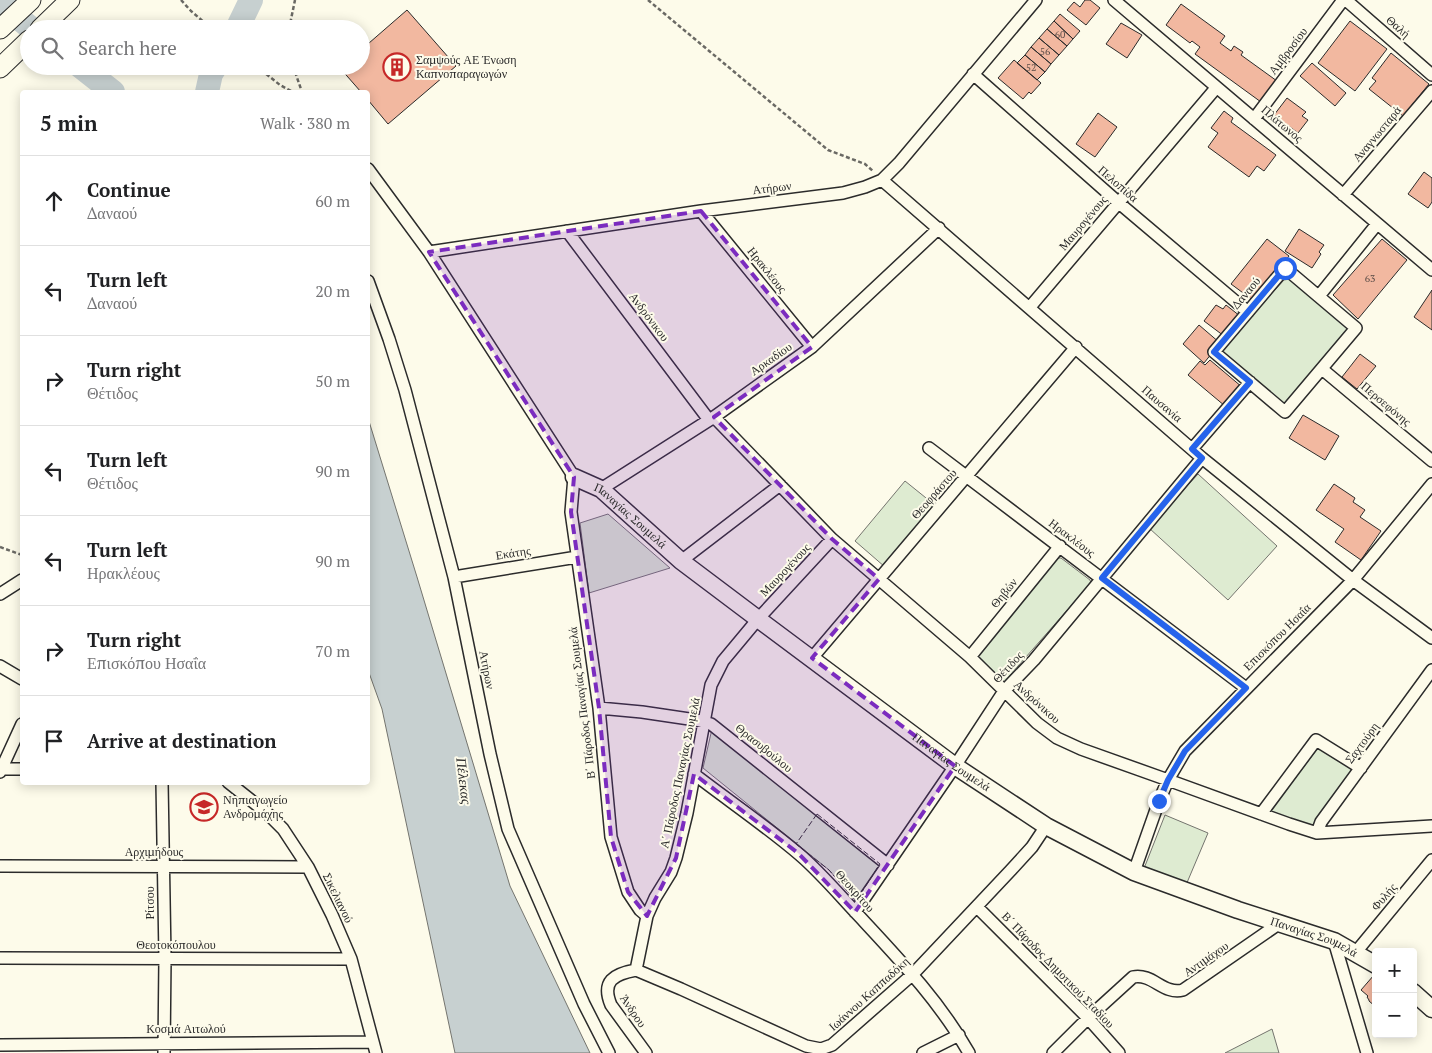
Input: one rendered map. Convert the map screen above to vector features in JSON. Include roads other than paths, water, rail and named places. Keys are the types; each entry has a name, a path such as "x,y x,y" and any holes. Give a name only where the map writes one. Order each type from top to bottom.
{"main road":[{"path":"0,29 31,0"},
{"path":"49,20 70,0"},
{"path":"0,68 20,49"}],"street":[{"name":"Ατήρων","path":"429,252 700,211 843,193 882,180 1036,0"},
{"name":"Πλάτωνος","path":"1114,0 1432,270"},
{"name":"Θαλή","path":"1344,0 1432,75"},
{"name":"Αμβροσίου","path":"1254,119 1344,0"},
{"name":"Πελοπίδα","path":"973,74 1119,203 1248,312"},
{"name":"Μαυρογένους","path":"1030,307 1216,88"},
{"name":"Αναγνωσταρά","path":"1343,195 1432,91"},
{"path":"370,172 429,252 574,477"},
{"name":"Παυσανία","path":"882,180 1202,458 1353,580 1432,638"},
{"name":"Ηρακλέους","path":"700,211 812,347"},
{"path":"1319,296 1377,224"},
{"name":"Αρκαδίου","path":"601,489 711,418 812,347 939,228"},
{"name":"Ανδρόνικου","path":"568,231 711,418 832,539 970,657 1037,723 1057,738 1081,750 1317,833 1432,826"},
{"name":"Δαναού","path":"1285,268 1319,296 1356,328 1286,412 1214,352 1285,268"},
{"name":"Ατήρων","path":"370,286 405,390 454,577 490,754 508,829 584,1004 609,1053"},
{"name":"Θεοφράστου","path":"812,658 1076,347"},
{"name":"Περσεφόνης","path":"1322,369 1432,461"},
{"path":"1192,449 1250,382"},
{"name":"Ηρακλέους","path":"929,448 1246,688"},
{"name":"Θέτιδος","path":"855,912 956,766 1004,691 1034,660 1202,458"},
{"name":"Παναγίας Σουμελά","path":"574,477 601,489 681,561 956,766 1046,826 1134,872 1238,910 1334,941 1372,962"},
{"name":"Β΄ Πάροδος Παναγίας Σουμελά","path":"574,477 571,512 599,708 611,837 628,892 640,910 647,916"},
{"name":"Επισκόπου Ησαΐα","path":"1134,872 1159,801 1168,780 1185,751 1353,580 1432,484"},
{"path":"681,561 780,485"},
{"name":"Μαυρογένους","path":"758,619 832,539"},
{"name":"Θηβών","path":"970,657 1060,546"},
{"name":"Εκάτης","path":"454,577 577,557"},
{"path":"0,594 20,581"},
{"name":"Α΄ Πάροδος Παναγίας Σουμελά","path":"636,970 647,916 676,858 711,685 723,661 758,619"},
{"path":"0,666 20,678"},
{"name":"Σαχτούρη","path":"1317,833 1321,822 1432,670"},
{"name":"Θρασυβούλου","path":"599,708 642,712 705,722 720,730 888,865"},
{"path":"20,728 1,770 20,769"},
{"path":"1261,814 1316,740 1360,768"},
{"name":"Θεοκρίτου","path":"694,774 805,859 834,887 913,974 959,1036 969,1053"},
{"name":"Ρίτσου","path":"162,785 164,866 163,1048"},
{"name":"Σικελιανού","path":"232,785 267,813 283,829 308,867 351,959 374,1048"},
{"name":"Ιωάννου Καππαδόκη","path":"636,970 806,1046 821,1049 832,1045 913,974 1027,853 1046,826"},
{"name":"Φυλής","path":"1356,952 1432,860"},
{"name":"Αρχιμήδους","path":"0,866 308,867"},
{"name":"Β΄ Πάροδος Δημοτικού Σταδίου","path":"977,907 1088,1018 1118,1053"},
{"name":"Αντιμάχου","path":"1053,1053 1133,977 1149,978 1171,991 1177,992 1189,988 1280,923"},
{"path":"1334,941 1367,1053"},
{"name":"Θεοτοκόπουλου","path":"0,958 351,959"},
{"name":"Άνδρου","path":"636,970 613,977 609,984 608,997 611,1005 646,1053"},
{"path":"1414,993 1432,1009"},
{"path":"923,1053 959,1036"},
{"name":"Κοσμά Αιτωλού","path":"0,1045 42,1049 374,1048"}],"water":[{"path":"370,424 510,886 590,1053 455,1053 382,709 370,676"}],"waterway":[{"path":"241,20 251,0"},
{"name":"Πέλεκας","path":"0,3 21,20"},
{"name":"Πέλεκας","path":"91,75 110,90"},
{"path":"207,90 211,75"}],"place":[{"name":"Σαμψούς ΑΕ Ένωση Καπνοπαραγωγών","path":"397,67"},
{"name":"Νηπιαγωγείο Ανδρομάχης","path":"204,807"}]}
